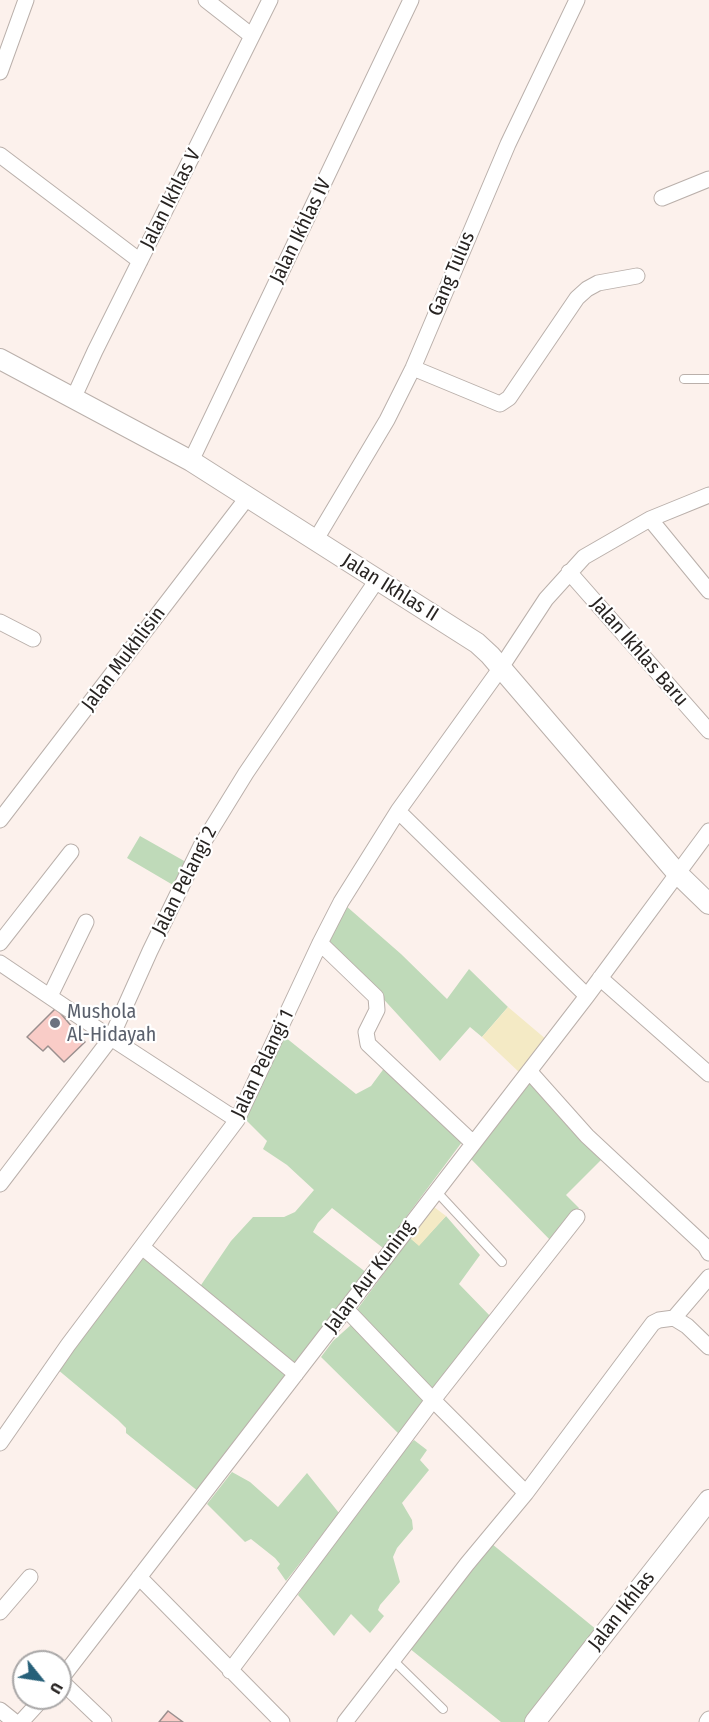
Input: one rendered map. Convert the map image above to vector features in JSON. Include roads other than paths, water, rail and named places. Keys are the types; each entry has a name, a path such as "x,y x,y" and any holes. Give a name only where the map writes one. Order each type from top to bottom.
{"street":[{"path":"0,72 26,0"},
{"path":"206,0 252,36"},
{"name":"Jalan Ikhlas V","path":"74,399 95,351 270,0"},
{"name":"Jalan Ikhlas IV","path":"191,461 411,0"},
{"name":"Gang Tulus","path":"315,541 387,420 412,368 508,144 576,0"},
{"path":"0,155 140,261"},
{"path":"662,198 709,179"},
{"path":"412,368 500,404 509,398 577,298 598,283 636,276"},
{"name":"Jalan Ikhlas II","path":"0,358 191,461 477,643 677,873 709,904"},
{"name":"Jalan Pelangi 1","path":"0,1443 68,1345 237,1120 341,902 398,811 501,669 546,599 584,557 650,519 709,495"},
{"name":"Jalan Mukhlisin","path":"0,820 248,498"},
{"path":"650,519 706,583"},
{"name":"Jalan Ikhlas Baru","path":"569,572 709,730"},
{"name":"Jalan Pelangi 2","path":"0,1184 111,1038 201,846 246,773 377,580"},
{"path":"0,622 33,639"},
{"path":"398,811 587,996"},
{"name":"Jalan Aur Kuning","path":"72,1664 587,996 709,831"},
{"path":"1,938 71,852"},
{"path":"50,996 86,922"},
{"path":"320,943 376,997 377,1010 366,1032 368,1044 473,1143"},
{"path":"0,963 237,1120"},
{"path":"600,978 709,1074"},
{"path":"529,1071 587,1136 705,1246 709,1253"},
{"path":"230,1671 433,1400 577,1216"},
{"path":"142,1246 296,1374"},
{"path":"674,1318 709,1277"},
{"path":"346,1309 526,1493"},
{"path":"345,1722 467,1564 526,1493 653,1323 674,1318 687,1326 709,1347"},
{"name":"Jalan Ikhlas","path":"535,1722 709,1500"},
{"path":"0,1612 30,1577"},
{"path":"139,1577 282,1722"},
{"path":"72,1691 104,1722"},
{"path":"0,1710 15,1722"},
{"path":"21,1722 32,1710"}],"lane":[{"path":"684,379 709,379"},
{"path":"436,1191 502,1262"},
{"path":"393,1660 443,1709"}],"place":[{"name":"Mushola Al-Hidayah","path":"55,1023"}]}
